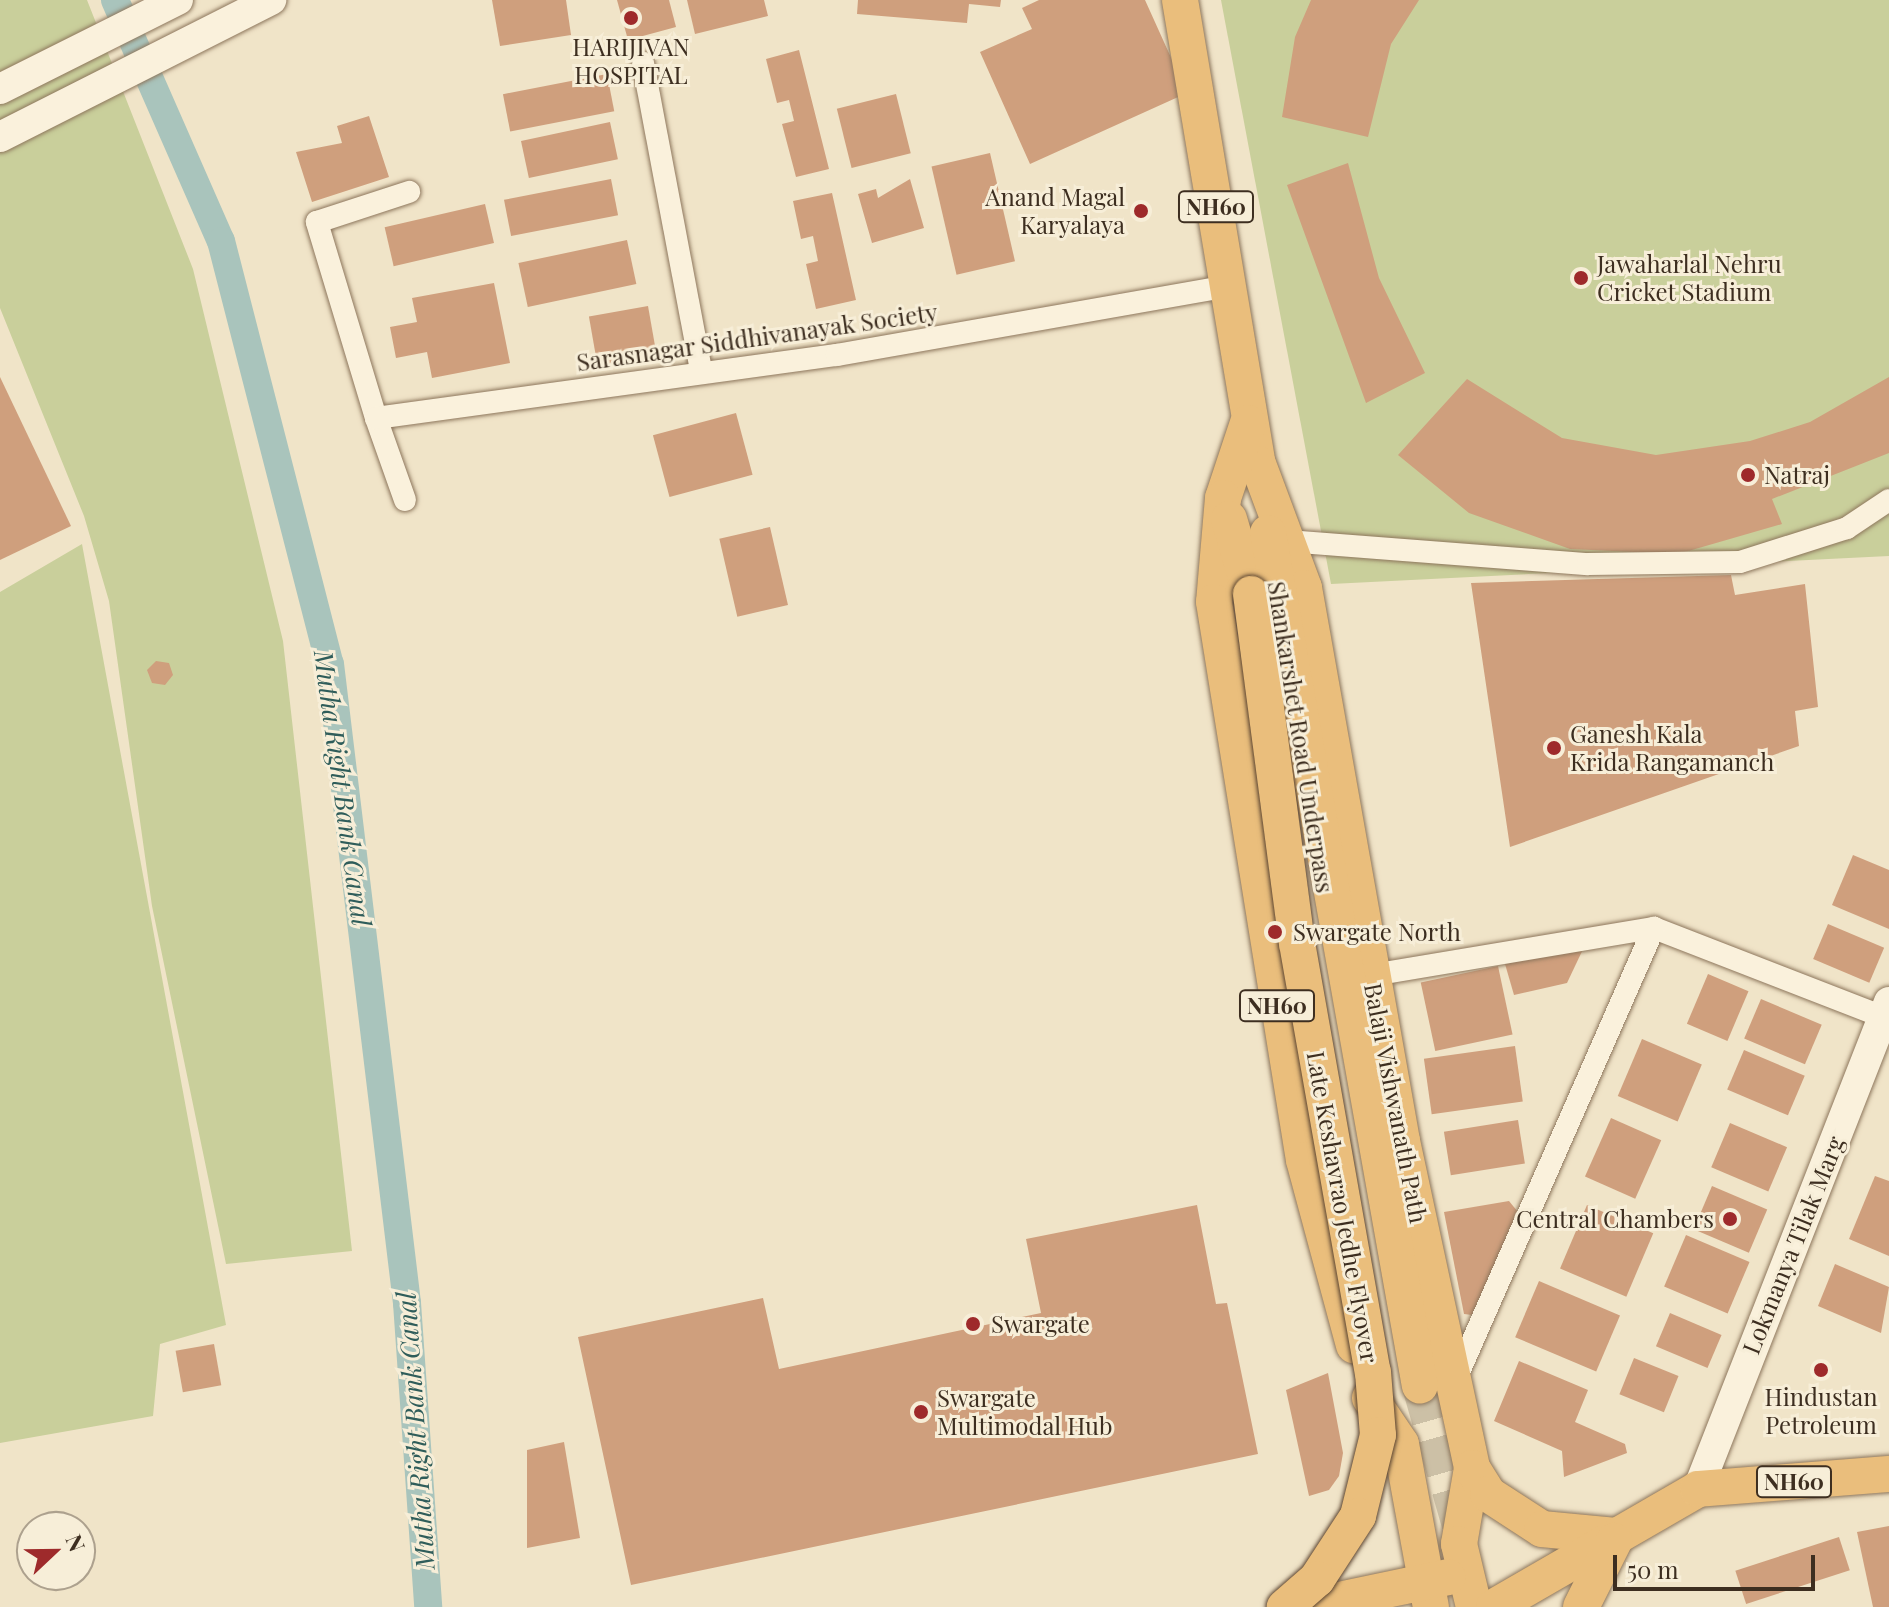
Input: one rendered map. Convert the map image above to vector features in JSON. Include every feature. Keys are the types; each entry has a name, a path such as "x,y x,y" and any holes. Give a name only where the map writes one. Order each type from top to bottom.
{"highway":[{"name":"Balaji Vishwanath Path","path":"1180,0 1258,464 1304,588 1372,975 1436,1387 1472,1468 1459,1544 1474,1607"},
{"name":"Balaji Vishwanath Path","path":"1252,414 1223,498 1214,602 1265,937 1304,1160 1367,1393 1401,1444 1428,1596"},
{"name":"Shankarshet Road Underpass","path":"1258,464 1332,925 1436,1387"},
{"name":"Late Keshavrao Jedhe Flyover","path":"1223,498 1251,594 1297,943 1373,1372 1378,1435 1358,1516 1317,1579 1285,1607"},
{"path":"1263,1607 1315,1566 1359,1498 1372,1440 1367,1393"},
{"name":"NH60","path":"1472,1468 1488,1494 1542,1529 1617,1536"},
{"name":"NH60","path":"1494,1607 1698,1489 1889,1474"},
{"path":"1581,1607 1617,1536"},
{"path":"1305,1607 1428,1596 1464,1572"}],"main road":[{"path":"0,89 178,0"},
{"path":"0,137 261,5"},
{"name":"Lokmanya Tilak Marg","path":"1698,1489 1886,1010"}],"street":[{"path":"643,63 701,371"},
{"path":"405,500 376,418 317,222 409,192"},
{"name":"Sarasnagar Siddhivanayak Society","path":"376,418 701,371 837,355 1230,286"},
{"path":"1287,541 1588,564 1740,562 1847,528 1889,500"},
{"path":"1436,1387 1654,928"},
{"path":"1372,975 1654,928 1886,1010"}],"green space":[{"path":"0,0 87,0 193,269 283,641 352,1251 226,1264 152,906 109,601 84,516 0,308"},
{"name":"Jawaharlal Nehru Cricket Stadium","path":"1221,0 1889,0 1889,556 1331,584"},
{"path":"82,544 226,1325 160,1344 153,1416 0,1443 0,592"}],"building":[{"path":"492,0 566,0 571,35 500,46"},
{"path":"617,0 669,0 676,27 628,40"},
{"path":"687,0 764,0 768,16 695,34"},
{"path":"858,0 1001,0 1000,7 969,4 967,23 857,14"},
{"path":"1039,0 1145,0 1187,93 1030,164 980,52 1032,29 1022,8"},
{"path":"1311,0 1419,0 1391,44 1368,137 1282,117 1295,37"},
{"path":"799,50 829,169 796,177 782,124 794,121 789,100 777,103 766,59"},
{"path":"607,74 614,111 510,132 503,94"},
{"path":"896,94 911,153 852,168 837,109"},
{"path":"369,116 389,177 312,202 296,152 342,143 337,126"},
{"path":"610,122 618,159 529,178 521,141"},
{"path":"990,153 1015,261 957,275 932,166"},
{"path":"1348,163 1379,278 1425,373 1366,403 1287,185"},
{"path":"611,179 618,215 511,236 504,200"},
{"path":"910,179 924,228 872,243 858,194 876,189 878,198"},
{"path":"832,193 856,300 816,309 806,264 818,261 813,236 801,239 793,201"},
{"path":"485,204 494,243 394,266 385,227"},
{"path":"627,240 636,284 528,307 518,263"},
{"path":"494,283 510,363 432,378 427,352 396,358 390,327 417,322 412,298"},
{"path":"648,306 657,355 598,366 589,316"},
{"path":"0,377 71,526 0,560"},
{"path":"1889,377 1889,453 1772,499 1782,524 1678,554 1570,549 1469,513 1398,455 1467,379 1562,438 1656,455 1750,441 1810,422"},
{"path":"736,413 753,475 669,497 653,435"},
{"path":"770,527 788,605 737,617 719,539"},
{"path":"1731,575 1735,595 1805,584 1818,707 1795,711 1799,746 1510,847 1471,583"},
{"path":"156,661 169,663 173,675 165,685 152,683 147,670"},
{"path":"1853,855 1889,870 1889,929 1832,905"},
{"path":"1828,924 1884,948 1869,983 1813,959"},
{"path":"1585,945 1567,983 1514,995 1505,964"},
{"path":"1498,966 1513,1034 1435,1051 1421,982"},
{"path":"1708,974 1749,991 1727,1041 1687,1024"},
{"path":"1761,999 1822,1025 1805,1064 1744,1039"},
{"path":"1642,1039 1702,1064 1678,1121 1618,1096"},
{"path":"1515,1046 1523,1101 1432,1114 1424,1059"},
{"path":"1744,1050 1805,1076 1788,1115 1727,1090"},
{"path":"1611,1118 1661,1140 1635,1199 1585,1176"},
{"path":"1518,1120 1525,1163 1451,1175 1444,1132"},
{"path":"1730,1123 1787,1147 1768,1191 1711,1167"},
{"path":"1875,1176 1889,1181 1889,1256 1849,1239"},
{"name":"Central Chambers","path":"1712,1186 1767,1209 1749,1253 1694,1229"},
{"path":"1509,1201 1518,1212 1472,1315 1464,1314 1444,1212"},
{"name":"Swargate Multimodal Hub","path":"1197,1205 1216,1304 1227,1303 1258,1454 631,1585 578,1337 763,1298 779,1369 1041,1313 1026,1239"},
{"path":"1587,1205 1653,1233 1626,1297 1560,1269"},
{"path":"1686,1235 1750,1262 1728,1314 1664,1287"},
{"path":"1835,1264 1889,1287 1881,1333 1818,1306"},
{"path":"1539,1281 1620,1315 1596,1372 1515,1337"},
{"path":"1670,1313 1722,1335 1707,1368 1656,1346"},
{"path":"214,1344 221,1385 183,1392 176,1351"},
{"path":"1634,1358 1679,1376 1664,1412 1619,1394"},
{"path":"1519,1361 1588,1390 1575,1422 1625,1444 1627,1453 1564,1477 1562,1451 1494,1421"},
{"path":"1328,1373 1343,1453 1339,1476 1329,1490 1309,1496 1286,1390"},
{"path":"564,1442 580,1538 527,1548 527,1450"},
{"path":"1889,1526 1889,1607 1873,1607 1857,1532"},
{"path":"1839,1537 1850,1570 1746,1604 1735,1571"}],"waterway":[{"name":"Mutha Right Bank Canal","path":"115,0 221,241 330,664 407,1303 428,1607"}],"tunnel":[{"path":"1420,1386 1463,1536"}],"place":[{"name":"HARIJIVAN HOSPITAL","path":"631,18"},
{"name":"Anand Magal Karyalaya","path":"1141,211"},
{"name":"Jawaharlal Nehru Cricket Stadium","path":"1581,278"},
{"name":"Natraj","path":"1748,475"},
{"name":"Ganesh Kala Krida Rangamanch","path":"1554,748"},
{"name":"Swargate North","path":"1275,932"},
{"name":"Central Chambers","path":"1730,1219"},
{"name":"Swargate","path":"973,1324"},
{"name":"Hindustan Petroleum","path":"1821,1370"},
{"name":"Swargate Multimodal Hub","path":"921,1412"}]}
